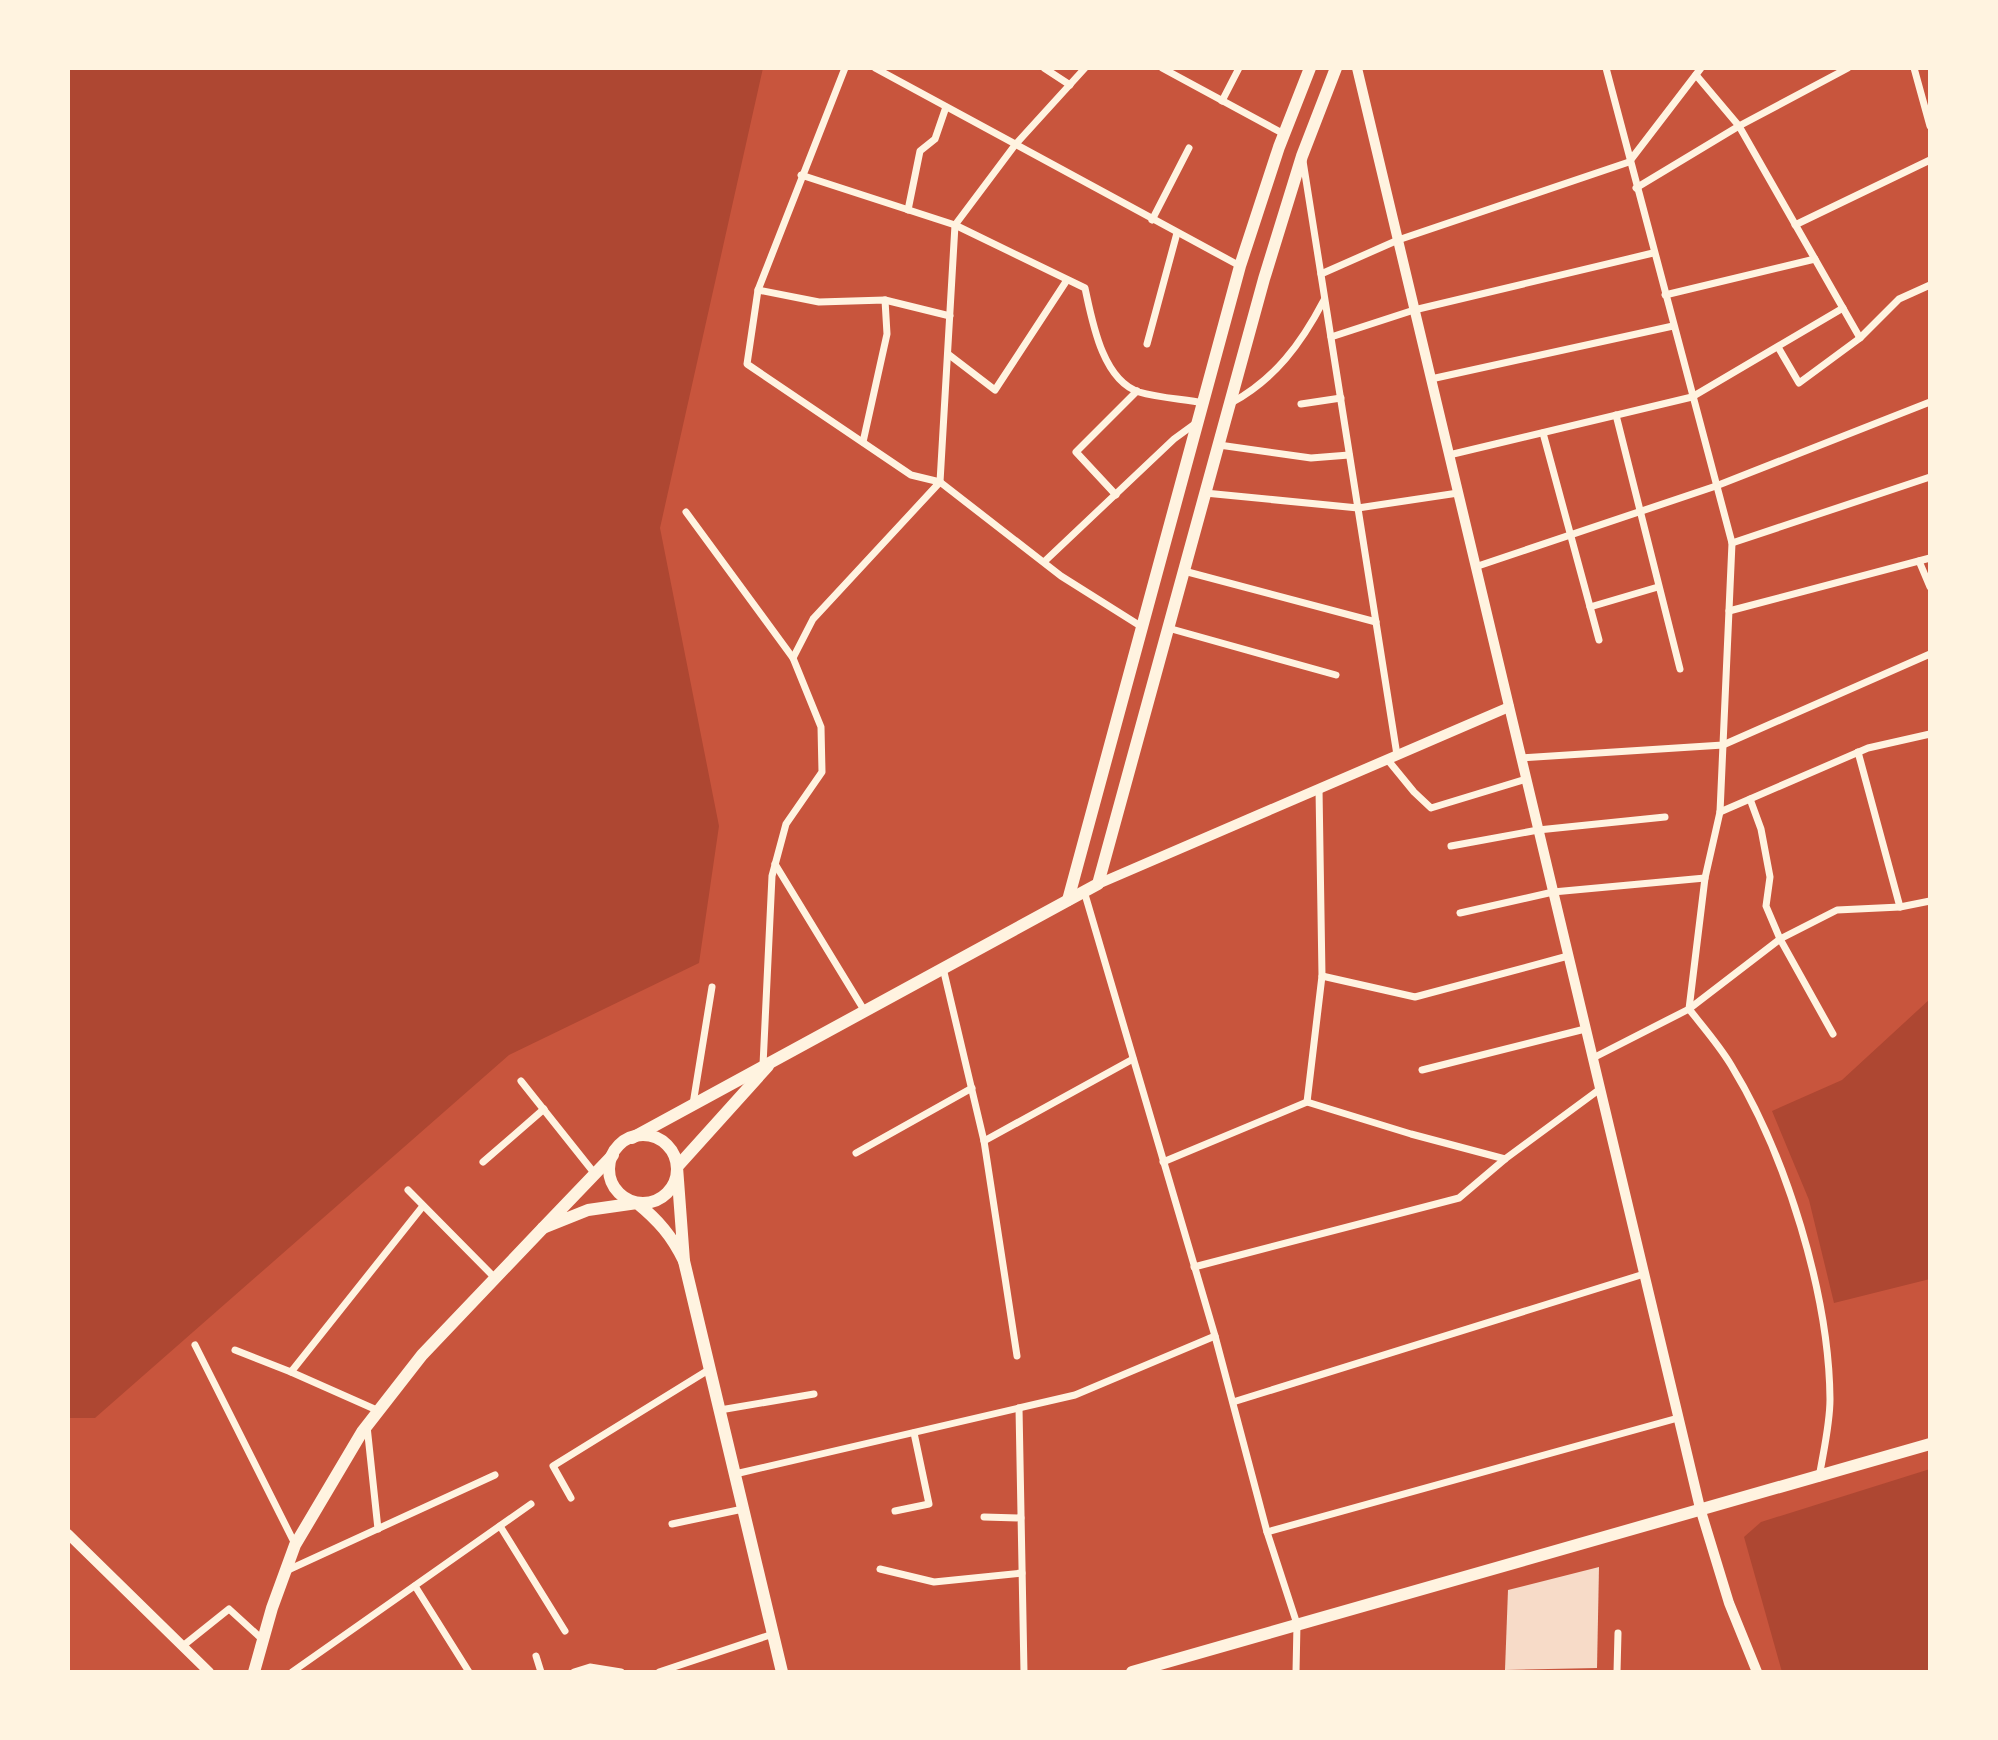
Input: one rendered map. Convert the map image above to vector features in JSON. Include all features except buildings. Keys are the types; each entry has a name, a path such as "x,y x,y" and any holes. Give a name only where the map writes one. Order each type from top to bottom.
{"main road":[{"path":"1068,900 1240,266 1284,134 1310,68"},
{"path":"254,1672 295,1545 367,1426 422,1355 613,1155 632,1138 762,1065 1098,884 1277,236 1302,156 1336,68"},
{"path":"1253,227 1277,236"},
{"path":"543,1228 588,1210 654,1201 668,1192 677,1167 775,1058"},
{"path":"632,1138 649,1136 665,1144 677,1167 684,1261 782,1672"},
{"path":"613,1155 610,1172 615,1188 656,1219 673,1238 684,1261"},
{"path":"1136,1671 1700,1508 1819,1478 1930,1444"}],"street":[{"path":"845,68 758,290 747,364 912,475 940,481 1061,576 1143,628"},
{"path":"876,68 889,72 946,107 1240,266"},
{"path":"1044,68 1070,85"},
{"path":"793,658 813,619 940,481 956,225 1015,145 1085,68"},
{"path":"1161,68 1284,134"},
{"path":"1222,101 1239,68"},
{"path":"1357,68 1700,1508 1728,1603 1757,1672"},
{"path":"1606,68 1732,543 1720,812 1705,878 1689,1009 1731,1063 1764,1128 1802,1232 1825,1324 1830,1402 1819,1478"},
{"path":"1636,188 1739,126 1848,68"},
{"path":"1914,68 1926,102 1930,126"},
{"path":"1321,274 1398,240 1629,162 1698,71 1739,126 1860,338"},
{"path":"908,210 920,151 935,139 946,107"},
{"path":"1152,220 1189,148"},
{"path":"1302,156 1376,622 1392,757 1414,792 1431,807 1526,779"},
{"path":"1795,225 1930,160"},
{"path":"801,175 956,225 1085,288 1099,349 1125,383 1137,391 1204,403"},
{"path":"1147,344 1177,233"},
{"path":"1331,337 1414,310 1653,253"},
{"path":"1665,295 1815,259"},
{"path":"948,354 995,390 1067,279"},
{"path":"1778,347 1798,383 1860,338 1899,299 1930,285"},
{"path":"758,290 819,302 885,300 950,316"},
{"path":"1230,404 1255,390 1284,363 1305,337 1325,299"},
{"path":"863,442 887,334 885,300"},
{"path":"1449,455 1692,397 1843,308"},
{"path":"1431,379 1673,327"},
{"path":"1116,495 1076,453 1137,391"},
{"path":"1301,404 1340,398"},
{"path":"1475,567 1716,486 1930,402"},
{"path":"1616,415 1638,512 1680,669"},
{"path":"1045,561 1174,439 1200,421"},
{"path":"1543,433 1599,640"},
{"path":"1219,445 1311,458 1349,455"},
{"path":"1732,543 1930,477"},
{"path":"1205,494 1358,509 1458,493"},
{"path":"686,512 793,658 821,727 822,772 786,824 775,864 762,1065"},
{"path":"1729,611 1930,558"},
{"path":"1919,561 1930,587"},
{"path":"1184,571 1376,622"},
{"path":"1590,607 1658,587"},
{"path":"1168,628 1336,675"},
{"path":"1521,758 1723,745 1930,654"},
{"path":"1098,884 1509,707"},
{"path":"1720,812 1858,752 1930,733"},
{"path":"1858,752 1900,907"},
{"path":"1307,1102 1322,976 1319,789"},
{"path":"1750,799 1761,829 1770,877 1766,906 1780,939 1833,1034"},
{"path":"1451,846 1538,830 1665,817"},
{"path":"775,864 864,1010"},
{"path":"1460,913 1553,892 1705,878"},
{"path":"1084,891 1215,1336 1267,1532 1297,1624 1296,1672"},
{"path":"1593,1058 1689,1009 1780,939 1837,911 1900,907 1930,901"},
{"path":"1322,976 1415,997 1568,956"},
{"path":"943,967 985,1141 1017,1356"},
{"path":"693,1104 712,987"},
{"path":"1422,1070 1585,1029"},
{"path":"985,1141 1133,1059"},
{"path":"521,1081 595,1174"},
{"path":"856,1153 972,1088"},
{"path":"1194,1267 1460,1198 1505,1159 1600,1089"},
{"path":"1163,1162 1307,1102 1411,1135 1505,1159"},
{"path":"483,1162 544,1109"},
{"path":"408,1190 495,1278"},
{"path":"291,1372 423,1206"},
{"path":"1233,1402 1644,1274"},
{"path":"735,1474 1076,1395 1215,1336"},
{"path":"195,1345 295,1545"},
{"path":"235,1350 379,1410"},
{"path":"571,1498 553,1466 710,1369"},
{"path":"720,1410 814,1394"},
{"path":"1019,1408 1024,1672"},
{"path":"1267,1532 1678,1418"},
{"path":"367,1426 378,1529"},
{"path":"895,1511 929,1504 914,1433"},
{"path":"288,1570 495,1475"},
{"path":"292,1672 531,1504"},
{"path":"672,1524 743,1509"},
{"path":"984,1517 1021,1518"},
{"path":"500,1526 565,1632"},
{"path":"68,1534 209,1672"},
{"path":"880,1569 934,1582 1022,1573"},
{"path":"415,1586 469,1672"},
{"path":"184,1645 229,1609 263,1640"},
{"path":"1617,1672 1618,1633"},
{"path":"659,1672 773,1634"},
{"path":"536,1656 541,1672"},
{"path":"574,1672 590,1667 621,1672"}],"shaded area":[{"path":"68,68 763,68 660,528 719,826 699,963 509,1055 95,1418 68,1418"},
{"path":"1930,999 1930,1279 1834,1303 1809,1200 1772,1111 1842,1080"},
{"path":"1930,1469 1930,1672 1782,1672 1744,1537 1761,1522"}]}
